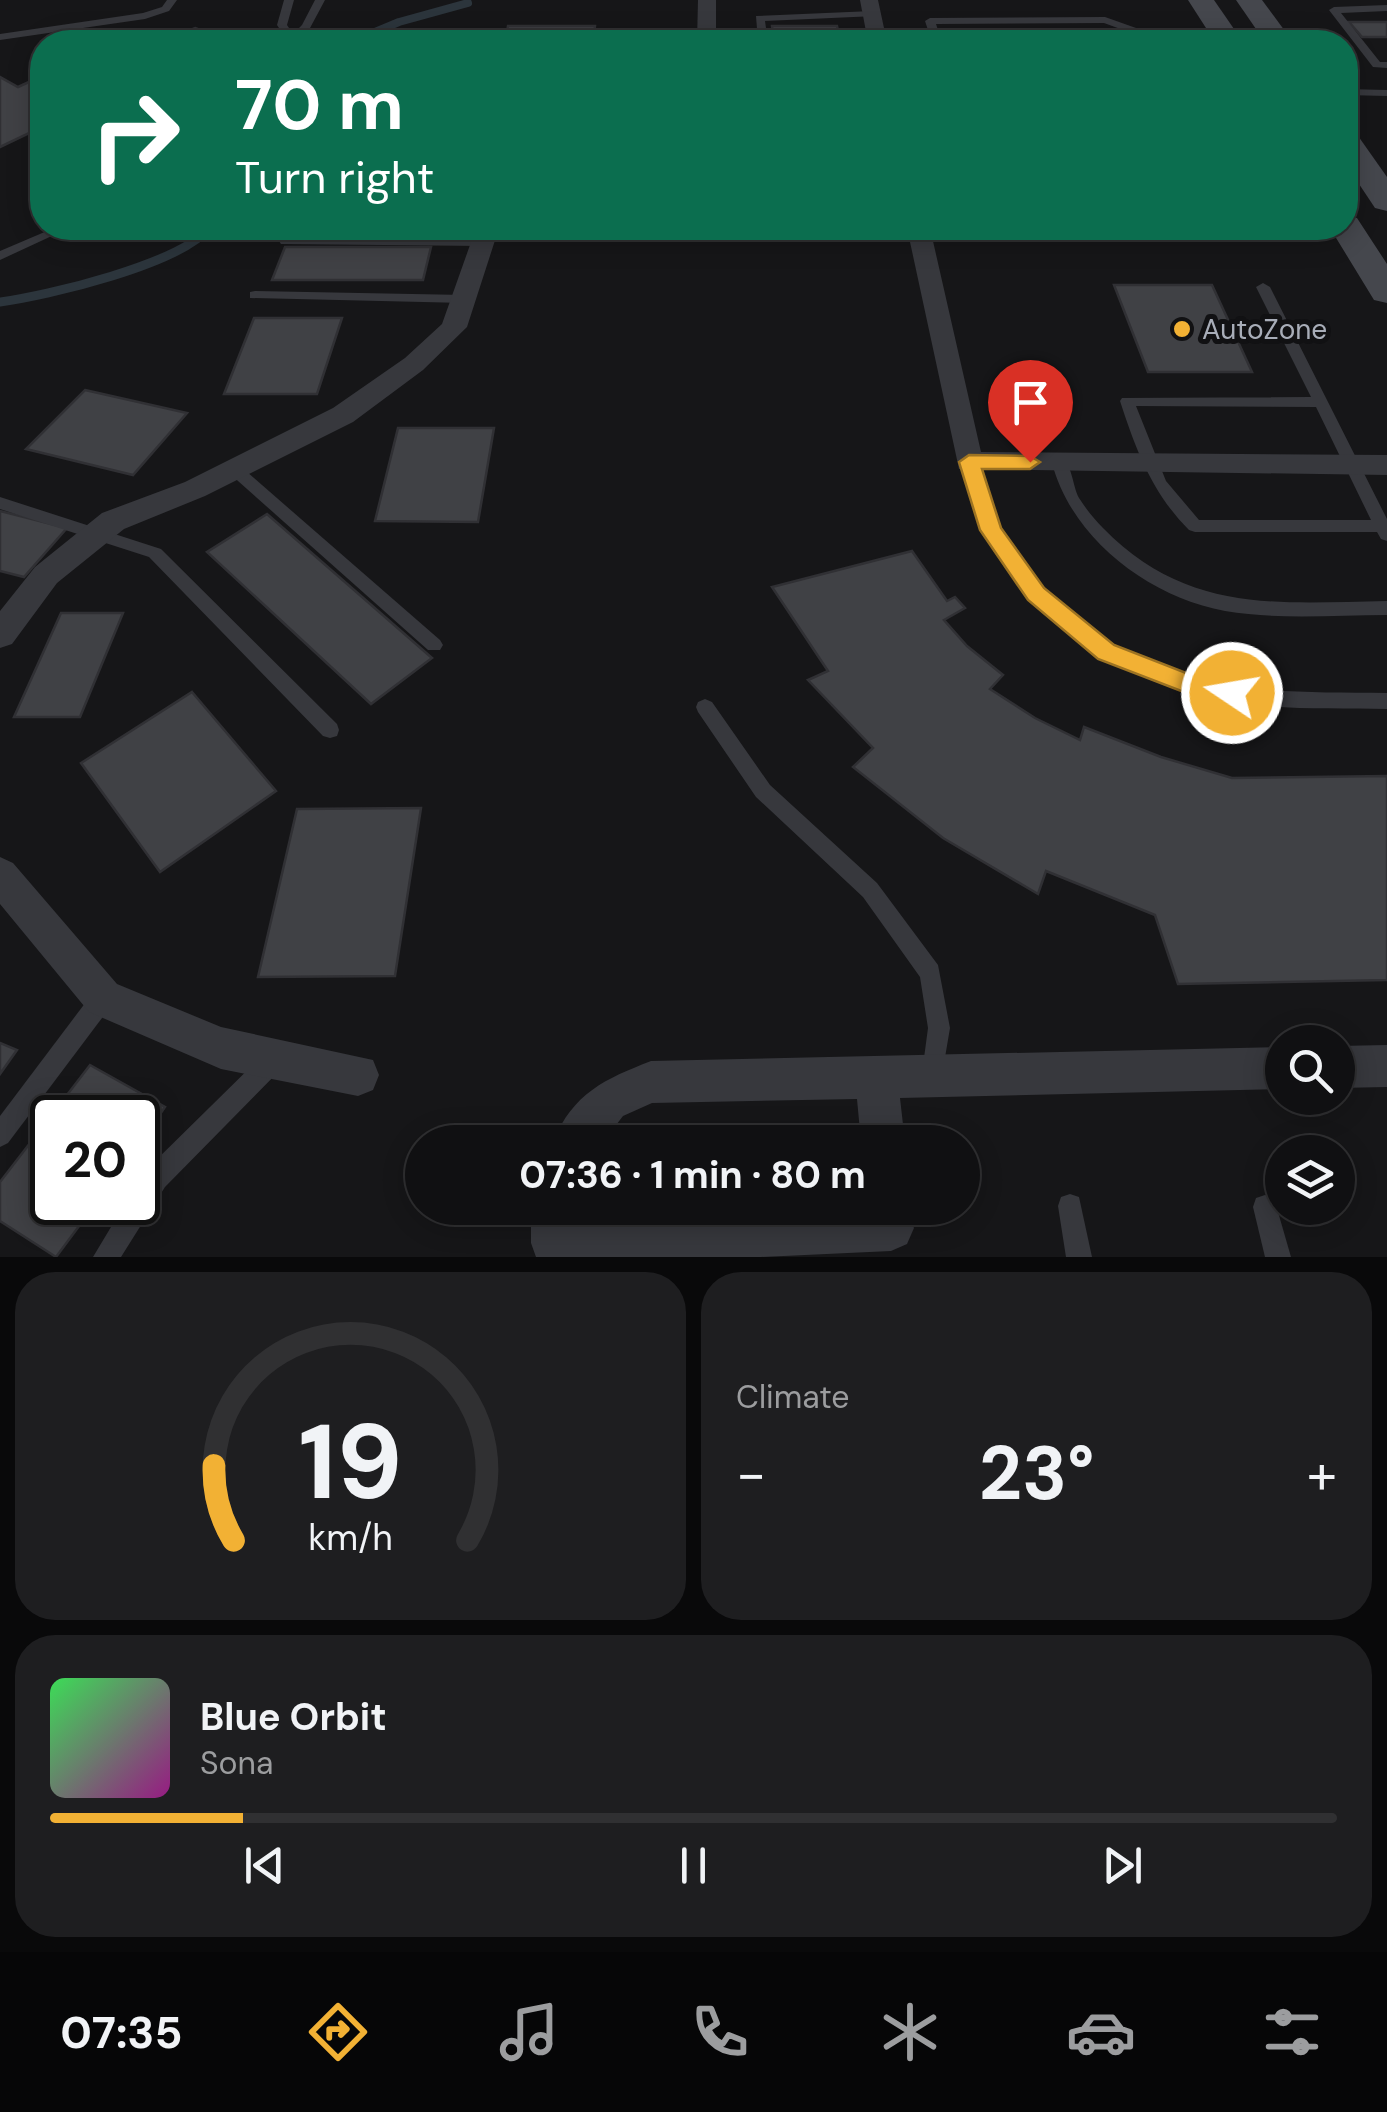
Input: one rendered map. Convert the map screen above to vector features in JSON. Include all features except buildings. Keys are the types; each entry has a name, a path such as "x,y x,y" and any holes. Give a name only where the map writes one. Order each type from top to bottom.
{"main road":[{"path":"1201,0 1220,30"},
{"path":"1249,0 1270,30"},
{"path":"1354,240 1387,292"}],"street":[{"path":"707,0 707,30"},
{"path":"0,636 10,607 113,521 234,469 343,414 414,364 454,327 483,240"},
{"path":"921,240 969,462 1387,465"},
{"path":"0,875 103,998 221,1048 358,1076"},
{"path":"1355,1067 1387,1066"},
{"path":"589,1125 608,1101 651,1082 1265,1068"},
{"path":"876,1075 881,1125"},
{"path":"554,1225 554,1243 892,1231"}],"lane":[{"path":"52,30 144,16 166,9 172,0"},
{"path":"285,30 282,25 289,0"},
{"path":"302,30 320,0"},
{"path":"762,30 760,18 871,7"},
{"path":"1349,30 1334,10 1387,8"},
{"path":"933,30 930,21 1104,20 1132,30"},
{"path":"0,38 30,33"},
{"path":"1358,41 1376,65 1387,64"},
{"path":"1358,92 1387,92"},
{"path":"0,256 36,240"},
{"path":"1263,288 1385,531 1195,526 1168,502 1148,463 1127,401 1320,402"},
{"path":"255,295 464,298"},
{"path":"969,462 991,530 1036,594 1106,652 1202,690 1292,700 1387,701"},
{"path":"1060,463 1071,498 1096,530 1142,569 1206,600 1280,608 1387,608"},
{"path":"234,469 434,645"},
{"path":"0,503 154,553 330,730"},
{"path":"705,706 763,791 870,890 930,974 939,1028 933,1074"},
{"path":"0,1135 103,998"},
{"path":"106,1257 156,1178 276,1059"},
{"path":"1070,1206 1079,1257"},
{"path":"1264,1208 1278,1257"}],"waterway":[{"path":"380,30 468,3"},
{"path":"0,302 143,266 195,240"}],"place":[{"name":"AutoZone","path":"1182,329"}],"route":[{"path":"1030,462 969,462 991,530 1036,594 1106,652 1202,690 1232,693"}]}
